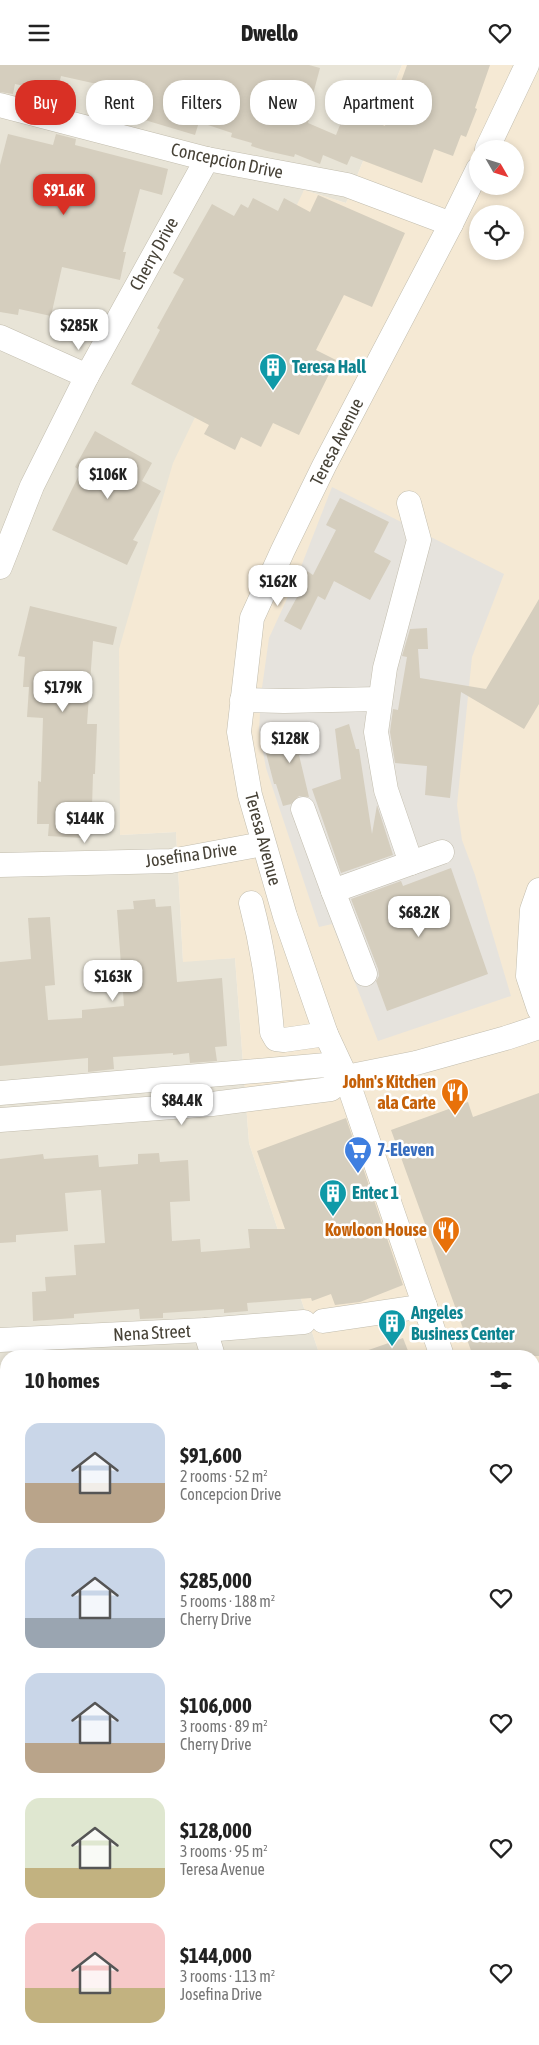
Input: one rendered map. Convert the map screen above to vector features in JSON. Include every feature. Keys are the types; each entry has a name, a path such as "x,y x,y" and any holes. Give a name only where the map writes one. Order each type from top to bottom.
{"street":[{"path":"491,140 527,65"},
{"name":"Concepcion Drive","path":"0,105 207,159 347,185 451,224"},
{"name":"Cherry Drive","path":"0,567 32,486 87,375 207,159"},
{"name":"Teresa Avenue","path":"440,1350 346,1077 326,1034 285,916 262,844 250,795 239,732 252,618 324,466 469,187"},
{"path":"0,337 87,375"},
{"path":"409,503 419,541 385,668 376,732 386,790 411,863"},
{"path":"242,700 380,699"},
{"path":"303,809 365,974"},
{"name":"Josefina Drive","path":"0,865 171,861 262,844"},
{"path":"333,891 442,852"},
{"path":"539,890 532,910 528,975 539,1009"},
{"path":"251,903 261,939 267,972 272,1032 276,1039 284,1040 326,1034"},
{"path":"0,1120 212,1104 331,1089 346,1077 416,1063 539,1027"},
{"path":"0,1093 326,1065 346,1077"},
{"path":"53,1088 53,1116"},
{"name":"Nena Street","path":"0,1340 204,1330 313,1322 425,1306"},
{"path":"204,1330 211,1350"}],"shaded area":[{"path":"0,65 402,65 396,80 325,80 325,125 378,125 346,203 304,190 120,835 176,832 183,961 235,958 249,1143 318,1350 0,1350"},
{"path":"402,65 539,65 539,1350 318,1350 249,1143 235,958 183,962 176,832 120,835 119,649 173,463 304,190 346,203 378,125 432,125 432,80 396,80"},
{"path":"332,487 504,574 472,657 457,805 462,840 475,875 511,996 378,1041 332,924 319,927 266,768 259,730 261,695 269,638 297,577"}],"building":[{"path":"0,65 309,65 320,68 315,87 315,80 250,80 250,125 313,125 336,135 340,125 432,125 432,80 402,80 407,65 490,65 475,108 477,109 466,137 461,135 453,156 434,149 422,183 351,156 347,165 323,155 320,164 295,154 294,157 267,151 251,146 252,143 231,137 232,133 208,125 240,125 240,80 163,80 163,125 198,125 195,135 153,122 153,80 86,80 86,82 61,76 60,80 15,80 13,94 0,92"},
{"path":"8,134 53,145 56,134 76,139 75,145 168,169 162,195 140,189 123,252 126,252 120,280 62,267 51,316 19,309 18,315 0,312 0,165"},
{"path":"318,195 405,233 372,307 344,295 316,350 336,360 299,435 273,423 261,447 241,437 235,450 204,434 209,425 131,384 160,330 157,328 184,279 173,273 212,204 234,216 241,204 248,208 253,198 278,211 284,198 310,212"},
{"path":"95,431 152,463 142,481 161,491 133,540 138,542 127,565 52,530 81,471 75,467"},
{"path":"340,498 389,522 374,552 391,561 370,600 334,581 325,600 318,596 301,630 284,621 302,588 299,587 307,571 313,575 336,530 326,525"},
{"path":"539,599 539,704 524,729 461,692 450,798 425,795 427,766 395,763 390,732 393,709 398,710 407,657 402,656 410,629 427,628 428,649 418,649 420,678 486,689"},
{"path":"30,606 117,627 113,645 93,641 87,724 97,724 95,774 93,774 92,807 85,807 84,838 48,836 49,824 37,824 38,781 41,782 43,718 27,717 29,687 23,687 25,657 18,656"},
{"path":"349,724 356,749 359,749 372,834 377,805 393,855 341,873 312,789 341,779 335,729"},
{"path":"310,725 316,750 299,755 309,797 299,796 291,804 283,806 276,784 274,784 264,745 291,739 289,730"},
{"path":"451,868 488,974 387,1011 376,981 379,976 378,969 351,899 401,881 403,886"},
{"path":"155,899 156,907 171,906 177,982 222,978 227,1046 215,1047 217,1061 190,1063 189,1053 173,1055 173,1053 113,1057 114,1069 88,1072 88,1058 0,1066 0,962 31,959 28,918 50,917 55,985 45,986 48,1020 82,1018 82,1010 124,1006 117,910 134,909 133,901"},
{"path":"539,1093 539,1350 471,1350 391,1130 468,1102 473,1117"},
{"path":"346,1118 403,1285 360,1302 335,1305 331,1294 312,1301 311,1298 247,1303 248,1311 224,1313 224,1309 163,1313 163,1318 140,1319 139,1309 74,1314 74,1318 33,1321 32,1292 46,1291 45,1277 76,1275 74,1245 105,1243 101,1190 65,1193 68,1231 16,1235 16,1242 0,1243 0,1159 43,1154 44,1159 98,1155 99,1167 138,1164 138,1154 159,1153 160,1162 188,1160 190,1201 170,1202 172,1241 200,1239 201,1252 250,1248 248,1229 285,1229 257,1151"},
{"path":"403,1338 408,1350 368,1350"}],"place":[{"name":"Teresa Hall","path":"273,391"},
{"name":"John's Kitchen ala Carte","path":"455,1116"},
{"name":"7-Eleven","path":"358,1174"},
{"name":"Entec 1","path":"333,1217"},
{"name":"Kowloon House","path":"446,1254"},
{"name":"Angeles Business Center","path":"392,1347"}]}
